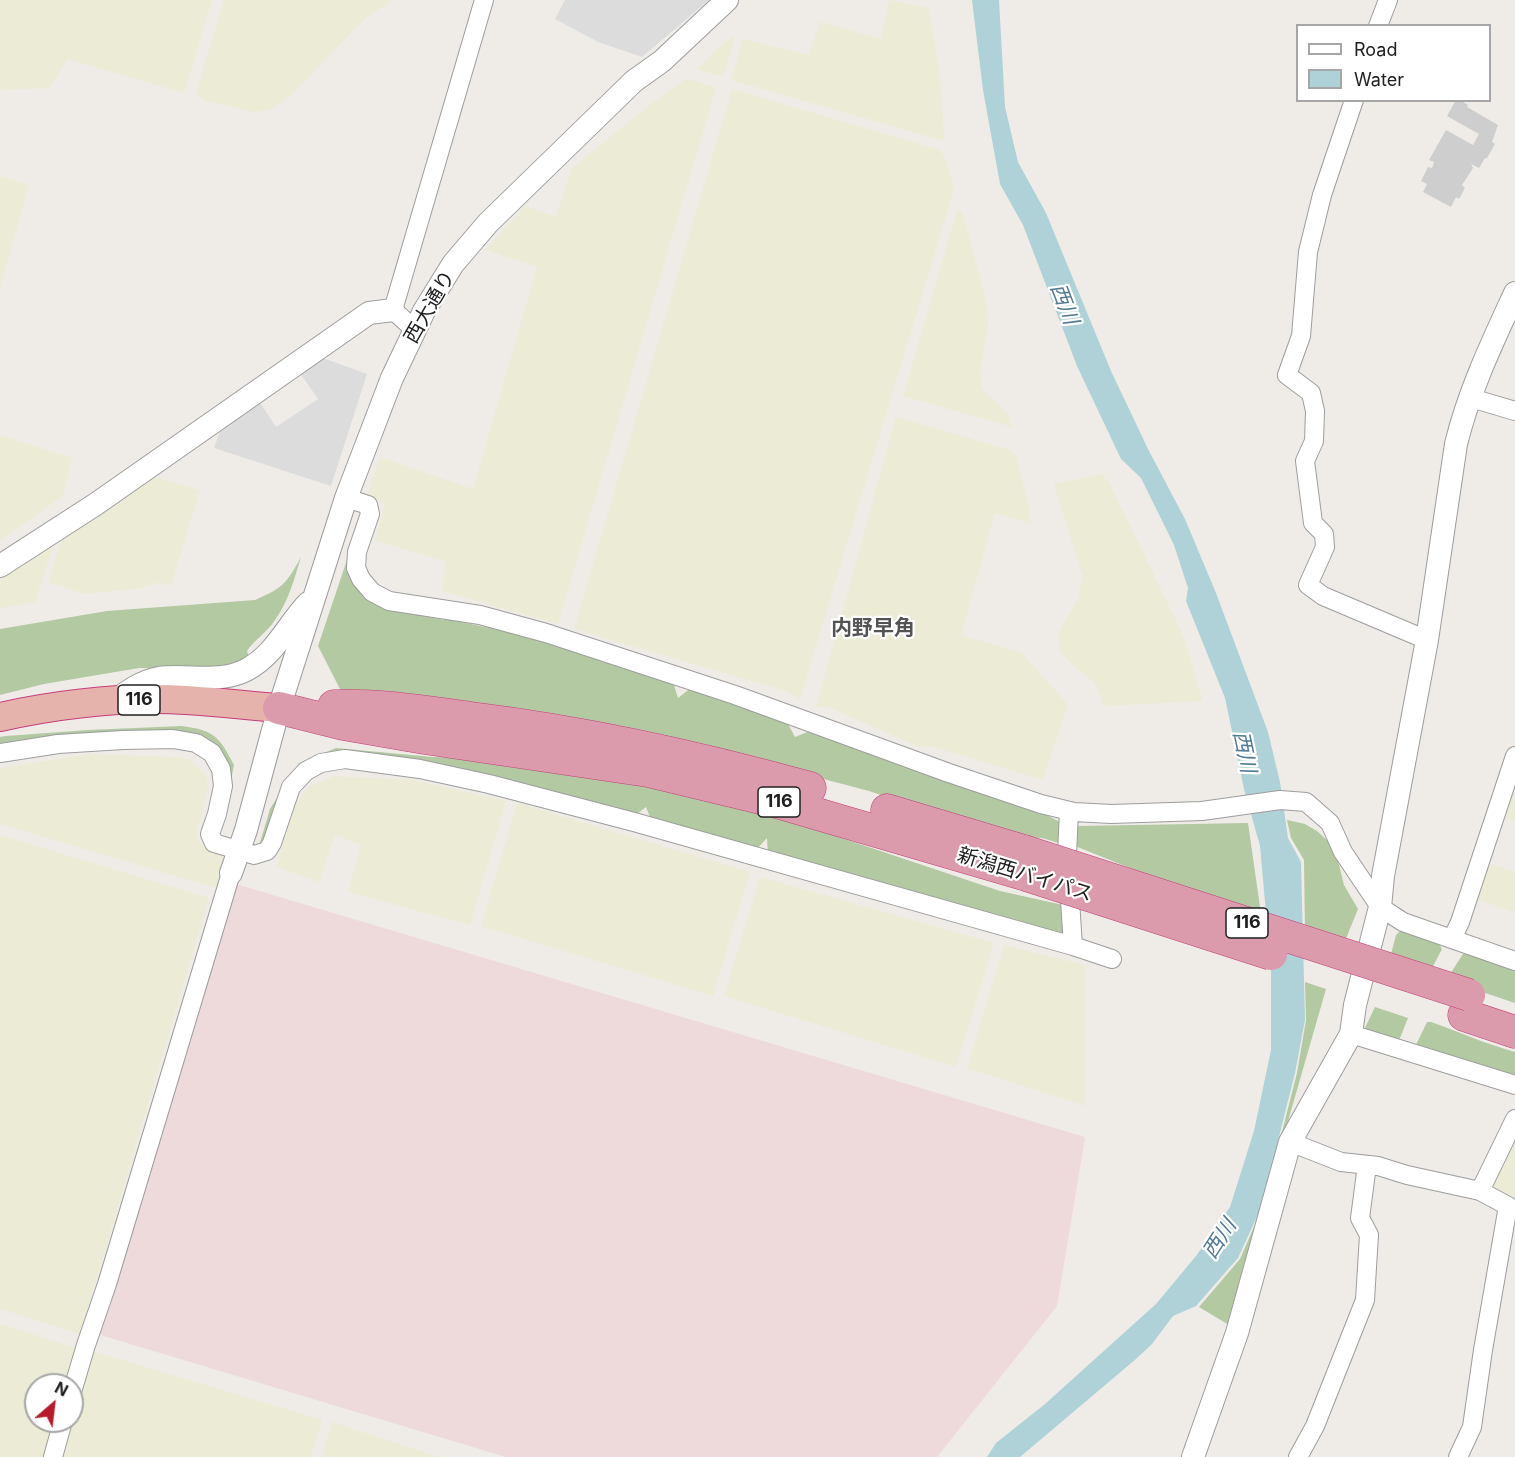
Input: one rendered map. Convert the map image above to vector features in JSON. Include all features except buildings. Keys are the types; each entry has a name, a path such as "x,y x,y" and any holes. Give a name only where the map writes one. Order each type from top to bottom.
{"highway":[{"name":"116","path":"0,717 29,711 154,699 279,708"},
{"name":"新潟西バイパス","path":"279,708 366,728 527,739 648,771 1025,863 1466,1005 1515,1032"},
{"name":"新潟西バイパス","path":"1466,1005 1515,1010"}],"street":[{"path":"393,310 484,0"},
{"name":"西大通り","path":"234,862 248,823 279,708 346,498 392,378 440,283 488,223 634,81 662,61 727,0"},
{"path":"1379,24 1388,0"},
{"path":"1353,102 1322,195 1308,252 1301,336 1287,375 1311,393 1315,411 1314,441 1305,461 1313,523 1324,534 1324,547 1308,585 1323,596 1427,640"},
{"path":"1193,1457 1237,1333 1290,1142 1351,1034 1355,1005 1380,907 1383,876 1427,640 1456,444 1462,418 1480,368 1515,293"},
{"path":"0,566 96,504 369,313 393,310 415,330"},
{"path":"1471,398 1515,411"},
{"path":"346,498 368,505 370,514 357,552 356,568 361,579 372,592 389,602 480,615 546,633 735,695 949,773 1069,811 1111,814 1202,810 1280,800 1306,802 1330,823 1343,852 1380,907 1403,922 1515,961"},
{"path":"113,702 135,687 159,678 232,676 245,670 273,649 295,616 315,595"},
{"path":"0,753 58,744 123,740 196,742 212,753 221,769 223,786 210,838 234,862"},
{"path":"1452,939 1460,922 1515,756"},
{"path":"234,862 267,851 272,843 291,787 306,771 321,763 345,759 420,769 489,784 634,822 1112,959"},
{"path":"1069,811 1067,855 1073,946"},
{"path":"78,1373 107,1284 234,862"},
{"path":"1351,1034 1515,1085"},
{"path":"1480,1191 1515,1119"},
{"path":"1290,1142 1341,1162 1378,1166 1480,1191 1508,1206 1508,1255 1483,1350 1472,1427 1458,1457"},
{"path":"1298,1457 1315,1426 1365,1300 1369,1234 1360,1218 1367,1166"},
{"path":"53,1457 60,1433"}],"shaded area":[{"path":"565,0 709,0 642,57 598,42 555,19"},
{"path":"1455,102 1463,102 1468,105 1467,107 1498,125 1492,142 1495,144 1487,158 1479,168 1471,164 1473,168 1462,185 1465,188 1459,199 1456,197 1451,207 1423,192 1427,184 1421,181 1428,167 1432,168 1434,162 1429,160 1446,130 1473,145 1479,134 1447,116"},
{"path":"323,358 367,374 331,486 214,448 222,426 259,401 276,427 318,399 300,373"},
{"path":"236,884 1085,1137 1057,1306 937,1457 506,1457 97,1334"}],"green space":[{"path":"0,0 212,0 184,93 67,59 50,88 0,90"},
{"path":"224,0 392,0 367,17 287,99 270,110 253,112 203,100 196,92"},
{"path":"889,0 928,8 938,60 944,141 731,80 743,39 809,55 820,22 881,39"},
{"path":"735,36 725,72 719,76 697,69 721,45"},
{"path":"687,78 716,88 558,624 442,591 446,562 375,540 385,505 367,495 380,457 473,489 537,267 485,250 525,206 556,217 572,168 652,103"},
{"path":"732,89 940,150 946,160 953,184 952,196 800,699 782,690 574,629"},
{"path":"0,176 29,185 0,288"},
{"path":"957,210 962,211 987,304 988,325 980,375 982,389 1008,414 1012,427 903,396"},
{"path":"896,417 1010,450 1016,456 1031,524 995,513 961,635 1022,653 1068,705 1043,780 934,747 919,747 828,707 816,707"},
{"path":"0,435 72,458 63,496 0,541"},
{"path":"1101,474 1109,482 1173,614 1185,641 1203,701 1104,706 1094,682 1060,652 1058,634 1079,596 1082,575 1054,484"},
{"path":"155,477 200,490 171,586 160,582 142,588 84,594 48,582 62,539"},
{"path":"54,545 35,602 0,608 0,580"},
{"path":"352,545 349,559 397,611 529,636 673,682 678,698 692,687 787,722 795,737 810,731 908,768 1033,808 1062,823 1062,844 1042,838 1006,836 869,791 770,765 341,691 318,646"},
{"path":"301,557 283,607 270,627 247,651 249,657 214,669 139,668 44,684 0,695 0,629 107,611 255,600 283,584"},
{"path":"181,726 208,732 224,747 234,765 229,789 214,746 0,748 0,737 6,736"},
{"path":"336,748 463,758 597,774 773,815 1000,891 1063,905 1065,929 1062,935 768,856 767,838 754,852 652,822 646,807 633,817 497,778 311,760 270,834 259,846 270,809 299,763"},
{"path":"90,754 177,757 191,760 202,771 207,778 208,789 197,839 207,849 224,857 216,888 0,824 0,768"},
{"path":"334,776 413,780 506,801 470,925 348,892 361,845 335,835 319,882 276,867 295,805 308,787"},
{"path":"1515,781 1515,821 1504,817"},
{"path":"517,803 750,872 713,996 481,926"},
{"path":"1287,820 1305,824 1317,831 1335,849 1344,885 1358,909 1343,946 1305,934 1304,860 1291,838"},
{"path":"1248,823 1262,921 1075,846 1078,826"},
{"path":"0,835 209,898 80,1334 0,1309"},
{"path":"1488,863 1515,872 1515,913 1476,899"},
{"path":"760,877 994,943 956,1067 724,996"},
{"path":"1402,929 1438,942 1442,949 1429,974 1389,962 1396,935"},
{"path":"1004,945 1085,965 1086,1106 967,1068"},
{"path":"1463,954 1473,954 1515,969 1515,1003 1446,980"},
{"path":"1305,982 1326,989 1278,1156 1234,1328 1199,1307 1240,1259 1263,1206 1297,1073 1306,1020"},
{"path":"1375,1007 1408,1018 1398,1043 1364,1030"},
{"path":"1427,1022 1515,1052 1515,1083 1414,1049"},
{"path":"1515,1127 1515,1204 1486,1188"},
{"path":"0,1324 76,1348 69,1373 24,1373 24,1433 51,1433 44,1457 0,1457"},
{"path":"92,1351 322,1420 311,1457 60,1457 67,1433 84,1433 84,1378"},
{"path":"332,1422 438,1457 322,1457"}],"water":[{"name":"西川","path":"972,0 999,0 1005,107 1018,162 1046,213 1111,371 1185,519 1216,593 1268,732 1280,782 1288,838 1301,862 1305,1020 1295,1073 1261,1208 1238,1258 1196,1306 1173,1316 1152,1344 1136,1359 1020,1457 987,1457 996,1443 1045,1404 1156,1304 1196,1256 1230,1207 1254,1131 1271,1050 1271,969 1260,846 1244,789 1225,698 1186,601 1188,588 1174,545 1141,478 1121,459 1077,366 1023,225 1000,184 983,90"}],"district":[{"name":"内野早角","path":"873,629"}]}
